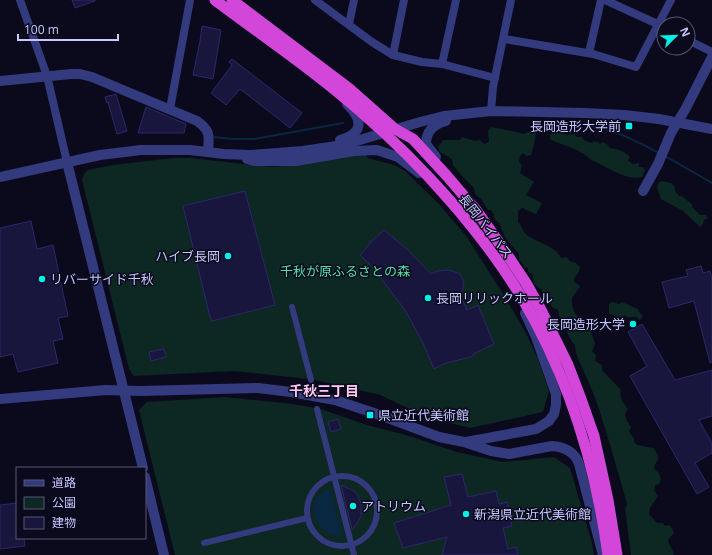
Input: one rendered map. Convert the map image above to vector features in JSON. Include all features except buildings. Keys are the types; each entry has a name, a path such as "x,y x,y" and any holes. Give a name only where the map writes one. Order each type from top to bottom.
{"highway":[{"name":"長岡バイパス","path":"215,0 390,131 412,139 447,176 476,210 526,283 568,365 594,436 608,500 617,555"},
{"name":"長岡バイパス","path":"232,0 351,90 390,131 472,226 507,274 531,314 548,348 564,385 580,429 596,488 608,555"}],"street":[{"path":"20,0 47,76 143,467"},
{"path":"170,109 190,0"},
{"path":"315,0 372,42 393,55 422,62 442,64 495,78"},
{"path":"349,24 354,0"},
{"path":"393,55 404,0"},
{"path":"442,64 456,0"},
{"path":"491,111 495,78 511,0"},
{"path":"589,54 601,0"},
{"path":"605,0 656,24"},
{"path":"665,16 671,0"},
{"path":"504,39 589,54 636,67 656,34"},
{"path":"696,44 712,52"},
{"path":"643,191 658,164 671,133 712,57"},
{"path":"0,81 80,74 92,77 197,121 208,130 208,151"},
{"path":"250,155 270,149 347,138 357,131 359,126 355,114 325,83"},
{"path":"224,154 250,155 303,152 343,145 444,116 491,111 584,113 636,116 712,129"},
{"path":"476,210 468,194 426,144 428,134 435,125 466,116 611,115"},
{"path":"0,177 113,153 141,150 156,149 208,151 254,161 290,161 354,151 377,150 398,157 439,189"},
{"path":"464,442 536,429 549,421 554,414 556,394 536,337 513,292 507,274"},
{"path":"292,307 311,380"},
{"path":"0,399 106,390 258,388 335,400 378,414 434,436 464,442 491,451 508,454 558,446 576,457 587,492 603,555"},
{"path":"317,409 354,555"},
{"path":"344,475 360,481 367,487 375,503 376,516 371,529 359,541 351,544 338,545 320,539 307,518 308,503 312,492 323,481 334,476 344,475"},
{"path":"146,481 164,555"},
{"path":"204,543 307,518"}],"green space":[{"path":"491,127 523,134 532,131 536,133 531,155 527,156 523,153 520,156 519,161 522,166 520,173 534,182 526,195 542,203 536,214 522,208 518,211 518,222 524,232 531,238 555,250 561,258 567,257 570,261 576,263 580,267 579,272 574,278 574,282 580,287 572,298 572,304 577,316 577,323 590,329 595,344 592,351 596,355 595,361 602,365 602,370 621,390 621,398 628,409 625,414 631,427 629,432 634,438 634,442 637,445 653,448 658,455 654,469 659,473 661,480 659,484 655,485 654,490 658,496 650,508 649,514 657,523 663,523 665,526 669,525 672,528 674,533 668,540 674,555 631,555 625,509 627,504 599,409 577,356 575,345 567,333 567,325 559,316 558,310 552,307 541,289 534,284 533,275 528,272 528,268 524,267 519,259 519,254 506,239 491,210 488,210 481,199 475,194 474,188 453,165 452,159 440,152 438,147 443,140 460,140 462,137 475,141 480,140 484,144 489,142 488,131"},
{"path":"553,132 562,132 566,135 574,134 577,137 582,137 585,141 592,143 594,141 600,144 603,142 610,148 623,152 630,157 628,161 633,164 639,163 639,167 643,167 645,170 642,177 635,178 622,175 591,160 579,151 553,141 550,139 550,135"},
{"name":"千秋が原ふるさとの森","path":"364,153 368,158 394,165 405,171 439,204 466,236 526,333 538,359 549,391 543,412 470,428 429,418 380,395 316,380 235,371 134,376 129,369 82,180 84,174 88,170 113,165 173,158 191,158 273,167"},
{"path":"662,181 671,183 675,187 675,191 679,196 692,204 692,207 700,215 706,215 708,218 704,220 700,227 683,211 661,199 657,187 659,182"},
{"path":"612,302 619,304 622,302 638,309 643,316 640,320 636,317 627,317 625,315 621,317 609,314 609,304"},
{"path":"225,397 293,404 321,409 367,425 406,435 457,452 503,462 554,457 570,468 592,543 594,555 175,555 139,410 147,402"}],"water":[{"path":"326,489 331,492 342,533 338,537 323,530 315,519 313,510 315,501"}],"waterway":[{"path":"212,137 254,139 343,123"},
{"path":"592,126 618,133 659,153"},
{"path":"665,156 712,183"}],"place":[{"name":"長岡造形大学前","path":"629,126"},
{"name":"ハイブ長岡","path":"228,256"},
{"name":"リバーサイド千秋","path":"42,279"},
{"name":"長岡リリックホール","path":"428,298"},
{"name":"長岡造形大学","path":"633,324"},
{"name":"県立近代美術館","path":"370,415"},
{"name":"アトリウム","path":"353,506"},
{"name":"新潟県立近代美術館","path":"466,514"}],"district":[{"name":"千秋三丁目","path":"324,390"}]}
